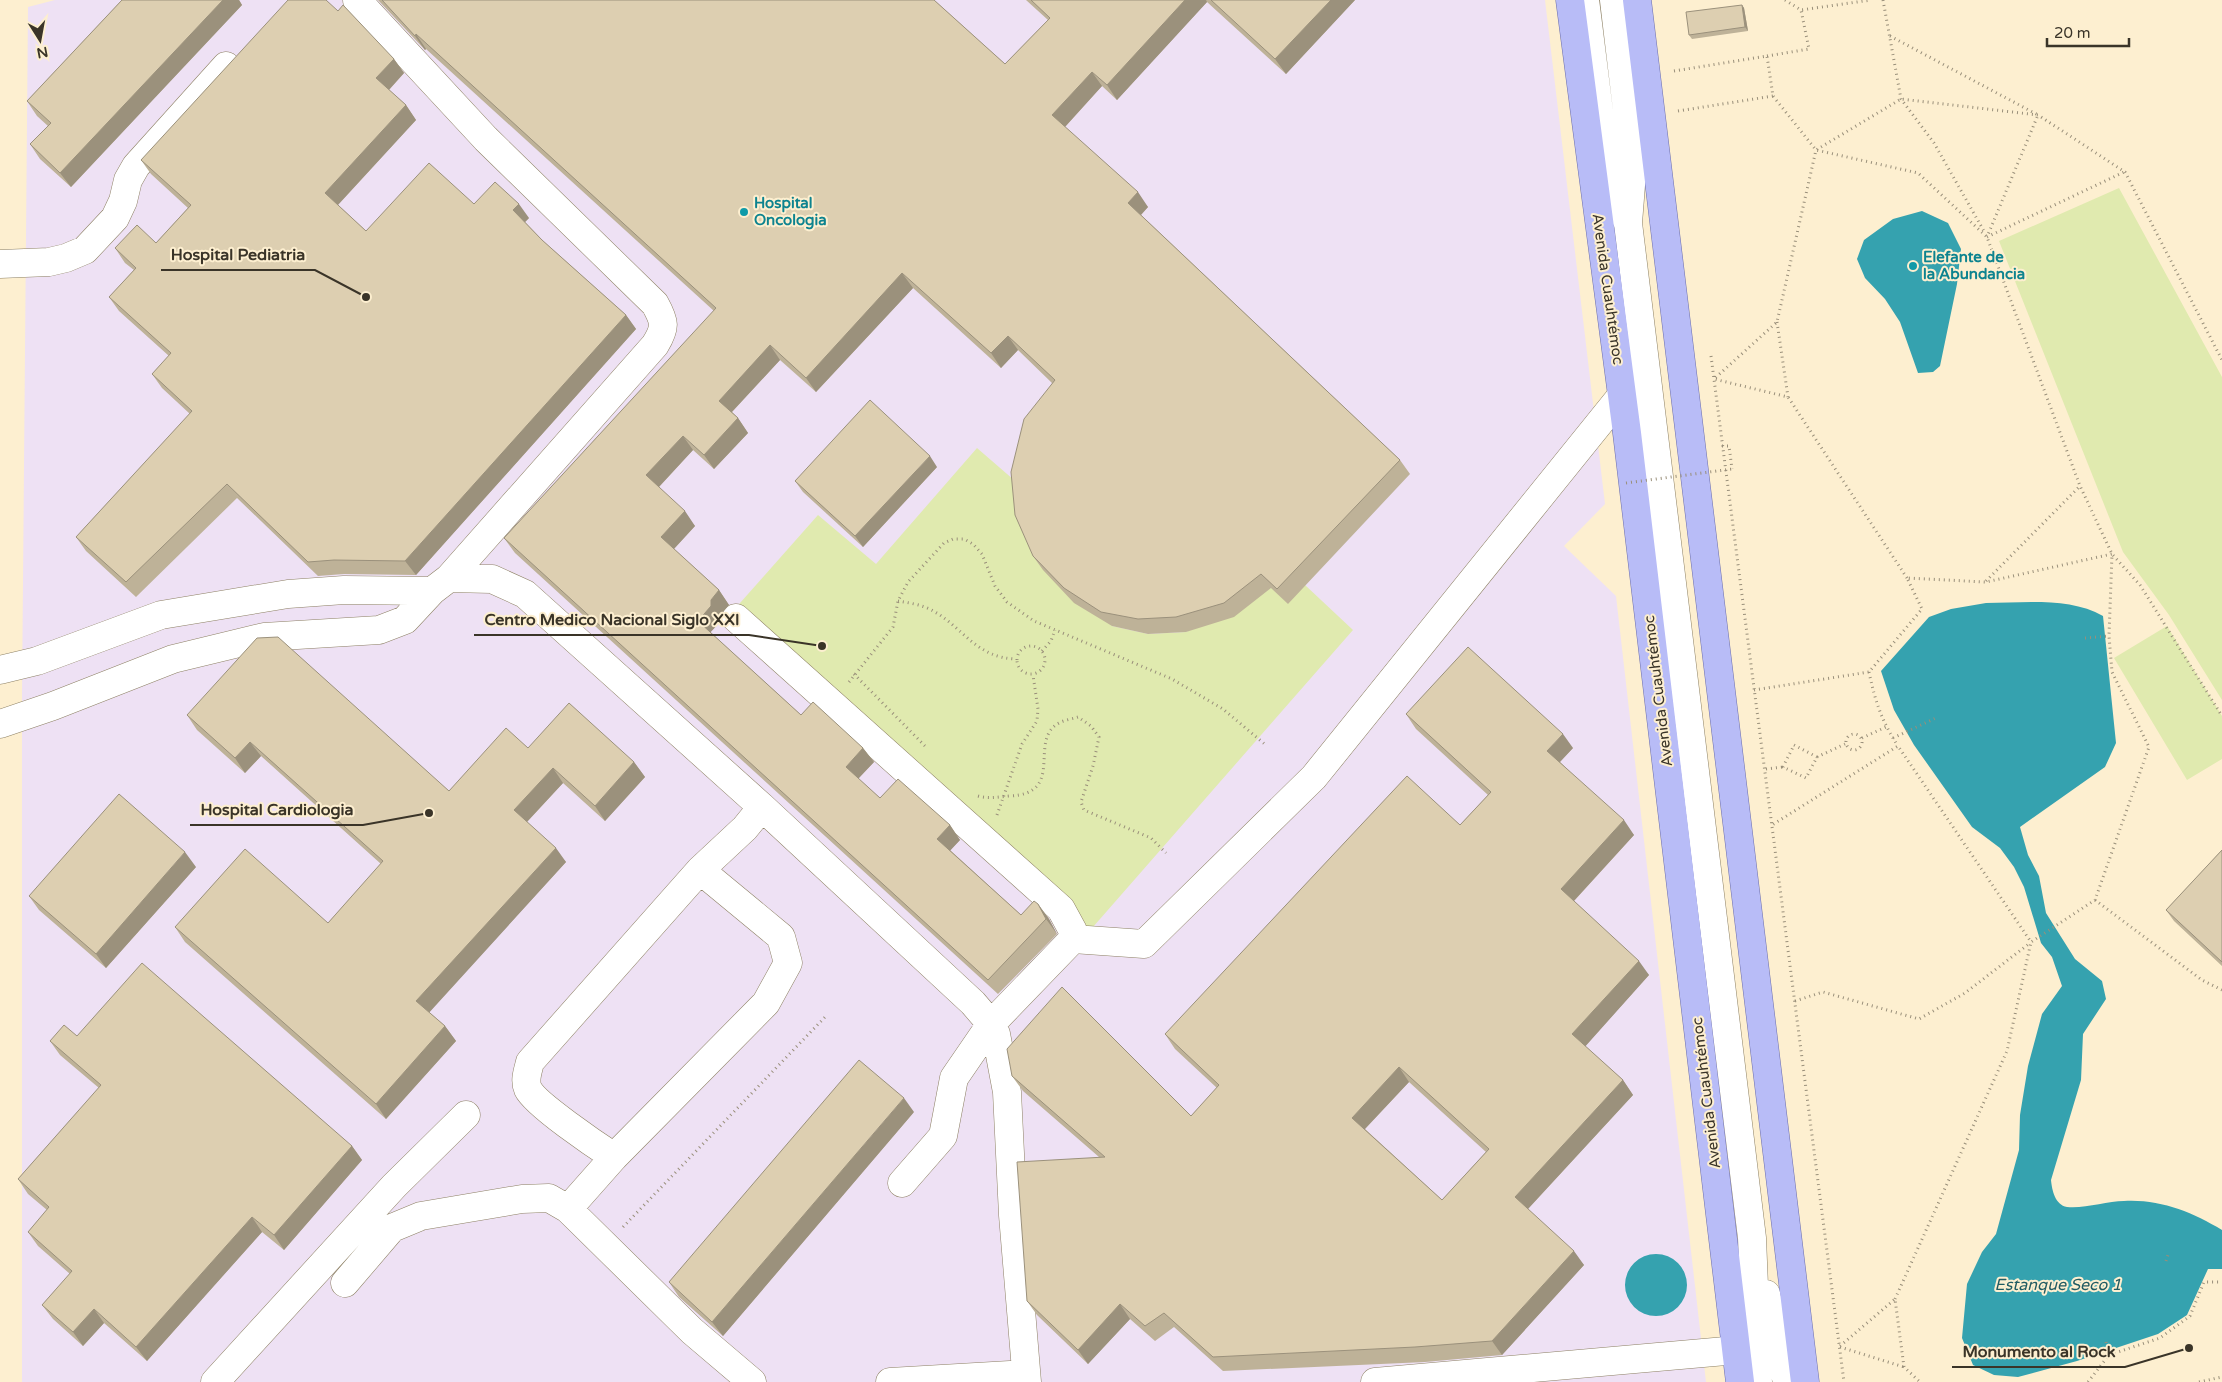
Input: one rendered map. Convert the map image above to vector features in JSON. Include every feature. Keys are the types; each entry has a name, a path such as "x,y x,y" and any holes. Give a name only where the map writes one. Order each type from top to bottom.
{"main road":[{"name":"Avenida Cuauhtémoc","path":"1570,0 1622,395 1740,1382"},
{"path":"1637,0 1805,1382"}],"lane":[{"path":"0,724 53,706 173,659 264,637 379,630 405,620 441,584 655,345 663,332 663,318 654,304 486,139 357,0"},
{"path":"1584,0 1606,167 1628,222"},
{"path":"1614,0 1633,160 1628,222 1752,1238 1758,1382"},
{"path":"0,264 49,262 66,258 85,250 114,218 123,202 128,180 136,166 226,66"},
{"path":"1073,940 1144,944 1314,776 1622,395"},
{"path":"0,670 37,661 161,615 288,594 492,579 525,594 973,1002 992,1024 996,1034 1007,1092 1013,1215 1030,1379 890,1382"},
{"path":"736,618 1061,909 1073,930 1073,940 992,1024 954,1078 943,1136 902,1183"},
{"path":"614,1158 567,1125 529,1091 526,1082 530,1062 700,870 745,828 762,808"},
{"path":"568,1209 614,1158 766,1003 788,963 781,937 700,870"},
{"path":"345,1284 382,1220 394,1186 466,1115"},
{"path":"215,1382 382,1220 421,1216 522,1200 549,1198 568,1209 692,1331 752,1382"},
{"path":"1752,1238 1787,1382"},
{"path":"1375,1382 1599,1371 1737,1350"}],"path":[{"path":"1785,0 1801,10 1871,0"},
{"path":"1883,0 1900,99 1934,143 1987,237 2080,486 2112,554 2140,585 2222,716"},
{"path":"1673,71 1809,49 1801,10"},
{"path":"1890,36 2038,116 2125,172 2222,360"},
{"path":"1767,56 1773,96 1816,150 1918,173 1987,237"},
{"path":"1672,62 1674,79"},
{"path":"1678,111 1773,96"},
{"path":"1754,690 1870,672 1922,609 1907,578 1788,397 1777,322 1816,150 1900,99 2038,116"},
{"path":"1677,103 1680,120"},
{"path":"1987,237 2038,116"},
{"path":"1987,237 2125,172"},
{"path":"1714,379 1777,322"},
{"path":"1710,350 1844,1382"},
{"path":"1714,379 1788,397"},
{"path":"1626,483 1732,469 1729,446 1722,446"},
{"path":"1986,582 2080,486"},
{"path":"833,705 854,674 893,627 898,601 908,582 944,543 953,539 964,539 973,544 982,554 995,586 1007,602 1034,621 1172,679 1223,709 1268,746"},
{"path":"1907,578 1986,582 2112,554"},
{"path":"1794,1001 1823,992 1919,1018 1965,993 2031,942 2095,900 2149,747 2112,672 2109,636 2112,554"},
{"path":"898,601 919,605 934,611 990,655 1003,659 1016,659"},
{"path":"1042,651 1051,641 1055,630"},
{"path":"2085,638 2109,636"},
{"path":"1030,646 1042,651 1046,662 1043,668 1033,675 1021,671 1016,659 1018,653 1030,646"},
{"path":"1840,1346 1895,1300 2006,1051 2031,942 1886,727 1875,701 1870,672"},
{"path":"854,674 930,752"},
{"path":"983,839 998,813 1022,744 1036,721 1038,709 1033,675"},
{"path":"971,794 986,798 1021,796 1034,791 1040,785 1048,733 1058,723 1078,717 1091,726 1099,736 1093,766 1080,802 1082,807 1084,810 1151,838 1166,853"},
{"path":"1893,738 1938,717"},
{"path":"1862,738 1886,727"},
{"path":"1856,733 1862,738 1861,746 1857,750 1851,750 1846,744 1845,739 1850,734 1856,733"},
{"path":"1766,770 1782,767 1806,778 1817,757 1846,744"},
{"path":"1782,767 1794,745 1817,757"},
{"path":"1772,825 1898,746"},
{"path":"2095,900 2202,980 2222,990"},
{"path":"605,1245 826,1015"},
{"path":"2166,1261 2168,1255"},
{"path":"2088,1382 2109,1355 2160,1338 2190,1316 2204,1282 2222,1282"},
{"path":"1895,1300 1904,1367"},
{"path":"2106,1342 2109,1355"},
{"path":"1840,1346 1904,1367 1920,1382"},
{"path":"2199,1382 2222,1377"}],"shaded area":[{"path":"55,0 1545,0 1605,504 1564,546 1616,596 1706,1382 22,1382 22,696 28,7"}],"green space":[{"path":"2119,188 2222,377 2222,700 2169,615 2123,552 1999,241"},
{"path":"977,448 1021,486 1112,626 1148,634 1186,632 1271,588 1305,585 1353,630 1086,935 724,621 818,515 876,564"},
{"path":"2167,626 2222,716 2222,759 2187,780 2114,658"}],"water":[{"path":"1922,211 1948,223 1961,249 1957,284 1940,366 1933,372 1918,373 1900,322 1885,299 1865,278 1857,259 1864,240 1893,219"},
{"name":"Estanque Seco 1","path":"2046,602 2076,606 2103,616 2116,743 2105,767 2020,827 2028,855 2039,876 2046,913 2075,959 2102,981 2106,999 2083,1034 2081,1080 2051,1180 2055,1196 2063,1206 2067,1207 2124,1201 2150,1202 2187,1212 2222,1230 2222,1269 2208,1269 2187,1315 2158,1334 2077,1361 2018,1377 1994,1375 1973,1365 1962,1338 1967,1284 1982,1252 1996,1234 2019,1150 2020,1115 2028,1066 2042,1014 2062,986 2052,957 2041,943 2024,887 2014,867 2000,848 1972,827 1914,745 1894,710 1881,671 1929,617 1951,609 1986,603"},
{"path":"1656,1254 1673,1259 1678,1263 1682,1268 1687,1285 1682,1302 1678,1307 1673,1311 1656,1316 1639,1311 1634,1307 1630,1302 1625,1285 1630,1268 1634,1263 1639,1259"}],"building":[{"path":"122,0 223,0 60,173 30,144 51,123 27,101"},
{"path":"288,0 326,0 338,11 343,5 394,59 376,78 406,105 325,193 366,231 429,163 474,204 495,182 519,204 513,210 542,240 626,315 405,561 334,560 308,562 227,484 126,582 76,537 192,411 152,374 171,353 109,297 136,268 115,248 137,225 156,243 191,205 141,160"},
{"path":"382,0 934,0 1005,64 1050,18 1031,0 1185,0 1107,85 1092,72 1052,115 1138,192 1128,203 1400,460 1277,589 1261,574 1224,603 1176,617 1138,619 1101,612 1064,588 1033,556 1015,515 1011,472 1024,419 1055,380 1008,336 991,353 902,273 806,378 770,345 719,401 738,418 704,455 683,436 646,475 685,511 661,537 719,590 711,600 711,606 698,621 801,715 813,702 863,748 846,767 880,798 898,779 950,825 937,839 1021,915 1034,901 1038,904 1046,919 988,980 504,538 716,308 416,34 415,36"},
{"path":"1211,0 1331,0 1275,59"},
{"path":"1742,5 1745,27 1689,35 1686,12"},
{"path":"870,400 930,456 855,536 795,481"},
{"path":"278,637 449,791 506,728 528,748 569,703 634,762 595,806 553,768 514,810 556,848 416,1001 445,1026 376,1104 175,927 245,849 328,923 383,861 250,742 235,758 187,715 257,638"},
{"path":"1468,647 1563,734 1547,751 1624,820 1561,889 1639,961 1572,1034 1623,1080 1515,1197 1574,1251 1492,1341 1415,1347 1213,1357 1164,1313 1145,1326 1120,1304 1078,1350 1027,1301 1017,1162 1105,1157 1012,1076 1007,1049 1062,987 1191,1116 1219,1085 1165,1034 1407,776 1460,825 1491,792 1406,714","holes":["1399,1067 1489,1149 1442,1200 1352,1118"]},
{"path":"119,794 185,852 96,954 29,896"},
{"path":"2222,850 2222,962 2166,910"},
{"path":"142,963 352,1146 274,1235 252,1217 136,1347 94,1309 73,1332 42,1305 72,1271 28,1232 49,1207 18,1179 101,1085 50,1041 64,1025 77,1036"},
{"path":"859,1060 904,1098 712,1322 669,1282"}],"place":[{"name":"Hospital Oncologia","path":"744,212"},
{"name":"Elefante de la Abundancia","path":"1913,266"},
{"name":"Hospital Pediatria","path":"366,297"},
{"name":"Centro Medico Nacional Siglo XXI","path":"822,646"},
{"name":"Hospital Cardiologia","path":"429,813"},
{"name":"Monumento al Rock","path":"2189,1348"}]}
